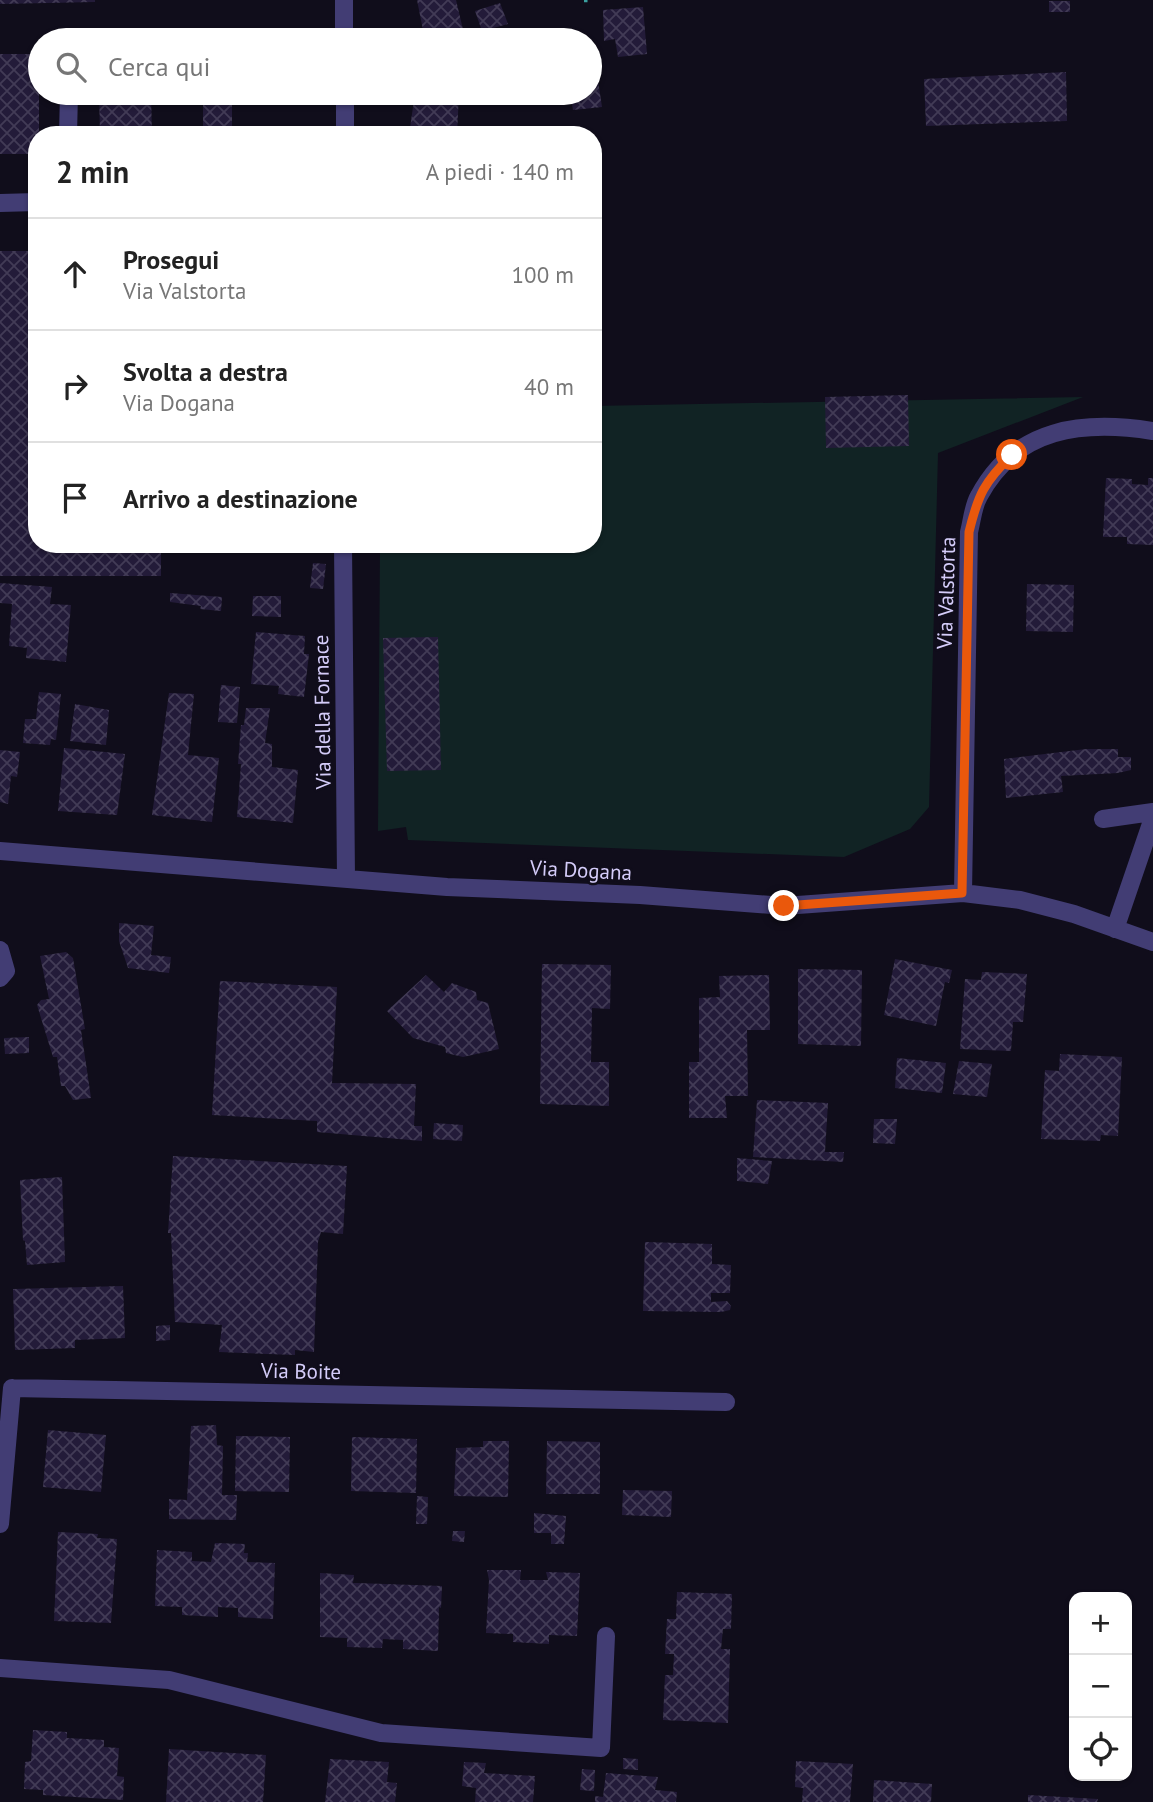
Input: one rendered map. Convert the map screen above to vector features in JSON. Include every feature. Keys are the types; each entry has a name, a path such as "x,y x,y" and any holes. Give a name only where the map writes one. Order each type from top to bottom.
{"street":[{"path":"344,0 344,28"},
{"path":"68,126 69,105"},
{"path":"345,105 345,126"},
{"path":"0,203 28,202"},
{"name":"Via Valstorta","path":"962,893 969,532 978,498 996,471 1012,455 1048,433 1080,426 1153,430"},
{"name":"Via della Fornace","path":"343,553 346,879"},
{"path":"1103,819 1153,815 1115,929"},
{"name":"Via Dogana","path":"0,851 447,887 640,895 784,906 962,893 1020,900 1074,914 1153,942"},
{"path":"0,950 6,971 0,978"},
{"name":"Via Boite","path":"0,1524 6,1384 726,1402"},
{"path":"0,1668 169,1680 382,1733 601,1748 607,1636"}],"path":[{"path":"584,0 589,0"}],"shaded area":[{"path":"1083,397 938,453 929,807 910,829 844,857 408,840 406,827 378,831 380,553 602,553 602,406"}],"building":[{"path":"0,0 95,0 95,2 0,4"},
{"path":"417,0 456,0 463,28 423,28"},
{"path":"1049,1 1070,1 1070,12 1049,12"},
{"path":"500,3 508,24 481,28 475,11"},
{"path":"643,7 647,54 618,57 615,39 604,41 603,10"},
{"path":"0,54 28,54 28,105 39,105 39,126 28,126 28,154 0,154"},
{"path":"1066,72 1067,121 926,126 924,79"},
{"path":"99,105 151,105 152,126 100,126"},
{"path":"203,105 232,105 232,126 203,126"},
{"path":"413,105 458,105 457,126 410,126"},
{"path":"572,105 602,107 573,110"},
{"path":"0,251 28,251 28,553 161,553 161,576 0,576"},
{"path":"908,395 909,446 826,448 825,397"},
{"path":"1106,478 1132,479 1132,484 1148,485 1148,478 1153,478 1153,545 1127,544 1127,537 1103,537"},
{"path":"313,563 326,564 323,589 310,588"},
{"path":"0,583 52,587 50,604 71,605 66,662 26,658 27,648 9,646 12,604 0,603"},
{"path":"1027,584 1074,585 1073,632 1026,631"},
{"path":"170,593 222,597 221,611 170,602"},
{"path":"253,596 281,596 281,617 252,616"},
{"path":"256,632 305,636 304,654 309,654 304,697 278,694 279,686 251,684"},
{"path":"438,637 441,770 387,771 383,638"},
{"path":"221,685 240,687 237,723 218,722"},
{"path":"39,692 61,694 56,740 51,739 50,745 23,743 25,719 36,719"},
{"path":"169,693 194,694 188,755 219,758 212,822 152,815"},
{"path":"75,704 109,710 106,745 70,741"},
{"path":"246,708 270,708 265,743 272,744 272,767 298,770 293,823 237,817 241,725 244,725"},
{"path":"64,748 125,754 117,815 58,811"},
{"path":"1086,749 1118,749 1118,757 1131,757 1131,770 1061,776 1063,792 1006,798 1004,759"},
{"path":"0,750 20,752 17,777 11,776 8,804 0,802"},
{"path":"119,923 154,926 151,955 171,957 169,973 128,968 119,941"},
{"path":"66,952 73,958 85,1029 81,1030 91,1098 73,1100 65,1086 61,1086 57,1057 53,1057 37,1005 41,1000 49,999 40,956"},
{"path":"895,959 952,970 949,983 945,982 936,1026 884,1015"},
{"path":"542,964 611,965 610,1009 592,1008 591,1062 609,1062 609,1106 540,1104"},
{"path":"798,969 862,970 861,1046 798,1044"},
{"path":"982,972 1027,974 1023,1022 1013,1022 1011,1051 960,1049 965,979 981,980"},
{"path":"426,975 444,992 452,983 476,992 477,1000 488,1003 499,1049 463,1057 446,1053 445,1047 413,1038 387,1011"},
{"path":"769,975 770,1030 747,1030 748,1096 725,1096 727,1118 689,1118 689,1062 699,1062 699,998 720,997 719,976"},
{"path":"220,981 337,987 332,1083 416,1084 414,1126 422,1126 422,1141 317,1132 317,1121 212,1115"},
{"path":"29,1037 29,1053 5,1054 4,1038"},
{"path":"1060,1054 1122,1057 1118,1136 1101,1135 1100,1141 1041,1139 1045,1070 1059,1071"},
{"path":"897,1058 946,1063 942,1093 895,1088"},
{"path":"959,1061 992,1064 987,1097 953,1094"},
{"path":"757,1100 828,1103 825,1152 844,1152 843,1162 753,1157"},
{"path":"874,1119 897,1119 895,1144 873,1143"},
{"path":"434,1123 463,1125 462,1141 433,1139"},
{"path":"173,1156 347,1166 343,1234 321,1232 318,1242 314,1352 295,1350 295,1355 219,1352 222,1325 175,1322 171,1233 168,1233"},
{"path":"737,1158 772,1161 768,1184 737,1181"},
{"path":"62,1177 65,1262 27,1265 20,1180"},
{"path":"645,1242 712,1244 712,1264 731,1265 730,1293 711,1293 711,1302 727,1301 731,1306 730,1310 643,1311"},
{"path":"123,1286 125,1338 75,1340 75,1348 15,1350 13,1289"},
{"path":"170,1325 170,1340 156,1341 156,1326"},
{"path":"216,1425 217,1445 223,1446 222,1495 237,1495 236,1520 169,1519 169,1499 187,1500 191,1426"},
{"path":"48,1430 106,1435 101,1492 43,1487"},
{"path":"236,1436 290,1437 289,1492 235,1491"},
{"path":"352,1437 417,1439 416,1493 351,1491"},
{"path":"483,1441 509,1441 508,1497 454,1496 456,1448 483,1447"},
{"path":"547,1441 600,1442 600,1494 546,1494"},
{"path":"623,1490 672,1491 671,1517 622,1515"},
{"path":"417,1496 428,1497 427,1524 416,1524"},
{"path":"534,1513 566,1516 564,1544 551,1544 551,1533 534,1533"},
{"path":"453,1531 465,1531 464,1542 452,1541"},
{"path":"58,1532 98,1534 97,1538 117,1539 111,1623 54,1621"},
{"path":"215,1543 245,1544 247,1562 275,1563 273,1619 238,1617 238,1608 218,1607 218,1617 182,1615 182,1607 155,1606 157,1550 192,1552 192,1561 211,1562"},
{"path":"487,1570 521,1570 520,1580 548,1580 546,1572 580,1573 577,1636 549,1635 549,1644 513,1642 513,1634 486,1633 489,1580"},
{"path":"320,1573 354,1575 353,1583 442,1586 438,1651 403,1649 403,1640 383,1639 382,1648 347,1647 347,1638 320,1637"},
{"path":"677,1592 732,1594 731,1629 723,1629 721,1649 730,1649 728,1723 663,1720 665,1675 673,1675 674,1654 665,1654 667,1619 676,1619"},
{"path":"33,1730 67,1732 67,1738 104,1740 104,1747 119,1748 117,1776 124,1777 123,1800 43,1795 43,1790 24,1789 25,1762 31,1761"},
{"path":"169,1749 266,1755 263,1802 166,1802"},
{"path":"623,1758 638,1759 638,1770 623,1769"},
{"path":"330,1759 389,1762 387,1782 397,1783 395,1802 325,1802"},
{"path":"796,1761 853,1764 850,1802 802,1802 803,1788 795,1787"},
{"path":"464,1762 486,1763 484,1773 535,1776 533,1802 475,1802 476,1788 462,1786"},
{"path":"582,1769 595,1770 594,1791 580,1790"},
{"path":"606,1773 658,1777 655,1790 677,1792 676,1802 595,1802 595,1796 603,1797"},
{"path":"874,1780 932,1784 931,1802 873,1802"},
{"path":"1028,1795 1098,1799 1097,1802 1028,1802"}],"route":[{"path":"784,906 962,893 969,532 978,498 996,471 1012,455"}]}
